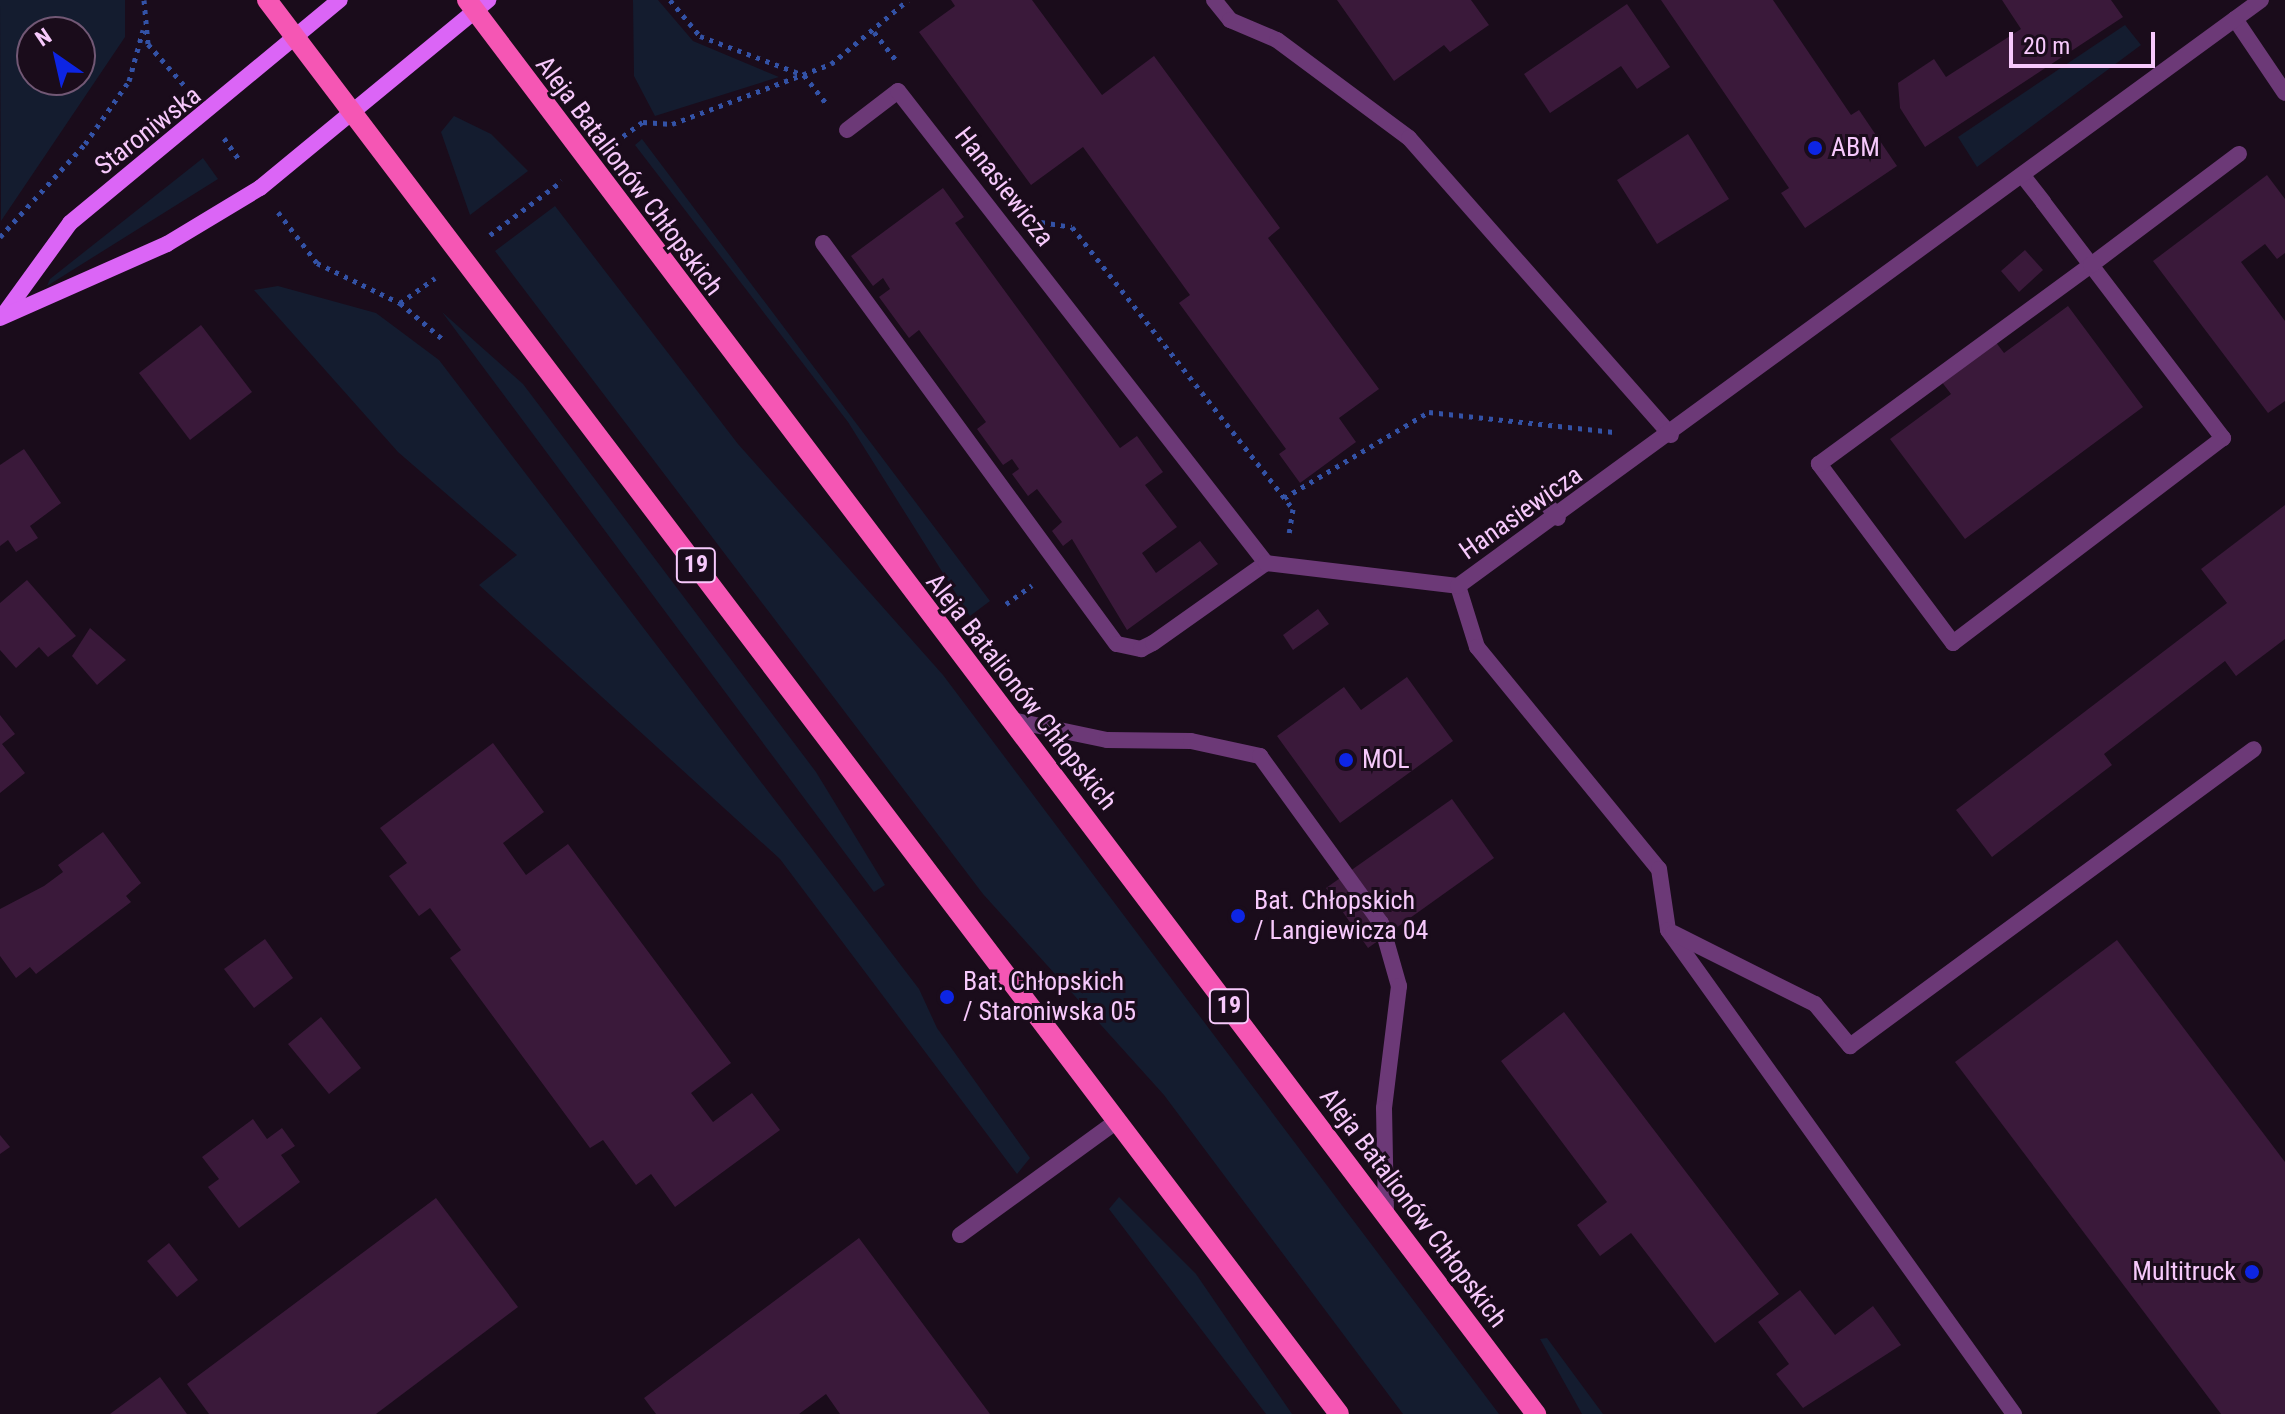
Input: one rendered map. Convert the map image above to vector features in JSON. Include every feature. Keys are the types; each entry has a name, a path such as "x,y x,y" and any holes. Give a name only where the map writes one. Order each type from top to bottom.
{"main road":[{"name":"19","path":"267,0 294,40 1339,1414"},
{"name":"Aleja Batalionów Chłopskich","path":"477,5 585,163 1536,1414"}],"street":[{"name":"Staroniwska","path":"2,316 70,223 208,115 340,0"},
{"path":"1214,0 1230,20 1277,40 1409,138 1671,435"},
{"name":"Hanasiewicza","path":"847,130 898,91 1266,563 1458,586 1558,518 2261,0"},
{"name":"Staroniwska","path":"2,316 167,244 260,188 354,115 477,5"},
{"path":"2235,19 2285,93"},
{"path":"2023,176 2091,265 2223,438 1953,643 1819,464 2091,265 2239,154"},
{"path":"823,243 1117,644 1141,649 1153,643 1266,563"},
{"path":"1543,499 1558,518"},
{"path":"1458,586 1477,647 1659,869 1668,930 2014,1414"},
{"path":"1011,720 1107,740 1191,741 1260,756 1381,923 1399,986 1384,1108 1386,1214"},
{"path":"1668,930 1815,1004 1850,1046 2254,749"},
{"path":"960,1235 1117,1121"}],"path":[{"path":"0,237 85,144 129,81 144,29 144,0"},
{"path":"670,0 700,36 804,75"},
{"path":"400,303 643,122 672,124 804,75 874,32 908,0"},
{"path":"144,29 317,263 400,303 445,341"},
{"path":"874,32 902,67"},
{"path":"1025,219 1072,227 1284,498 1429,412 1632,434"}],"shaded area":[{"path":"0,0 125,0 125,37 96,80 96,16 16,16 16,96 85,96 1,221"},
{"path":"633,0 658,0 693,41 779,77 655,116 634,76"},
{"path":"2125,25 2141,45 1977,167 1958,137"},
{"path":"454,116 491,134 528,171 470,215 441,132"},
{"path":"642,139 990,601 970,616 848,422 635,145"},
{"path":"203,158 218,179 47,286 50,279"},
{"path":"555,206 738,444 943,675 1499,1414 1403,1414 1164,1095 983,894 495,251"},
{"path":"278,286 376,313 439,360 919,989 937,1028 1030,1158 1017,1174 780,859 479,585 517,555 398,452 254,290"},
{"path":"442,312 523,384 816,772 885,885 874,892"},
{"path":"1119,1197 1196,1274 1292,1414 1266,1414 1109,1209"},
{"path":"1547,1338 1603,1414 1582,1414 1540,1339"}],"building":[{"path":"951,0 1032,0 1102,95 1154,56 1280,228 1268,238 1379,389 1339,418 1356,442 1300,483 1279,454 1286,449 1179,303 1190,295 1083,147 1031,185 919,32 955,6"},
{"path":"1337,0 1471,0 1489,25 1450,52 1444,45 1394,81"},
{"path":"1661,0 1773,0 1851,115 1859,110 1897,166 1805,228 1781,193 1789,188"},
{"path":"2002,0 2111,0 2123,17 1925,147 1900,108 1898,83 1934,59 1946,77 2021,29"},
{"path":"1627,4 1670,67 1637,89 1621,66 1550,113 1524,74"},
{"path":"1688,134 1729,199 1657,244 1617,180"},
{"path":"2267,175 2285,199 2285,253 2277,259 2265,244 2241,262 2285,321 2285,401 2268,413 2153,261"},
{"path":"943,188 964,217 955,223 1120,448 1137,436 1163,472 1145,485 1177,527 1142,553 1156,573 1200,541 1218,564 1127,630 1072,539 1063,546 1052,531 1062,522 1037,489 1028,496 1012,474 1019,469 1012,459 1003,465 977,429 986,422 919,330 909,338 879,297 890,289 883,278 873,286 851,256"},
{"path":"2025,250 2043,270 2019,292 2001,271"},
{"path":"2068,306 2143,407 1965,539 1890,439 1951,394 1941,381 1995,341 2004,353"},
{"path":"201,325 252,392 190,440 139,373"},
{"path":"24,449 61,503 30,526 38,538 16,552 8,540 0,546 0,465"},
{"path":"2285,505 2285,639 2236,676 2225,661 2104,754 2112,765 1992,857 1956,810 2227,603 2201,569"},
{"path":"27,580 76,636 48,657 39,647 16,668 0,650 0,603"},
{"path":"1318,609 1329,624 1293,650 1283,635"},
{"path":"90,628 126,660 97,685 72,656"},
{"path":"1407,677 1453,741 1340,823 1277,736 1344,687 1361,710"},
{"path":"0,715 15,734 2,744 25,773 0,793"},
{"path":"493,743 544,812 503,843 526,875 568,844 731,1063 691,1093 713,1122 752,1093 780,1130 675,1207 651,1174 636,1185 603,1140 590,1148 450,958 461,950 430,908 419,916 389,876 407,863 380,828"},
{"name":"MOL","path":"1452,799 1494,858 1368,948 1326,888"},
{"path":"103,832 141,883 126,896 131,902 36,974 30,967 16,978 0,956 0,909 44,886 63,872 58,865"},
{"path":"265,939 293,978 254,1008 224,969"},
{"path":"2117,940 2285,1162 2285,1414 2221,1414 1955,1062"},
{"path":"1564,1012 1779,1294 1715,1343 1631,1233 1600,1256 1577,1225 1607,1202 1501,1061"},
{"path":"321,1017 361,1068 329,1094 288,1044"},
{"path":"253,1119 267,1139 282,1128 295,1146 281,1155 300,1182 239,1228 208,1187 219,1179 202,1157"},
{"path":"0,1135 10,1147 0,1154"},
{"path":"436,1198 518,1307 376,1414 209,1414 187,1384"},
{"path":"859,1238 990,1414 840,1414 826,1394 799,1414 656,1414 644,1398"},
{"path":"169,1243 198,1280 177,1297 147,1261"},
{"path":"1800,1290 1835,1335 1873,1306 1901,1345 1803,1408 1776,1374 1789,1364 1758,1322"},
{"path":"160,1377 187,1414 110,1414"}],"place":[{"name":"ABM","path":"1815,148"},
{"name":"MOL","path":"1346,760"},
{"name":"Bat. Chłopskich / Langiewicza 04","path":"1238,916"},
{"name":"Bat. Chłopskich / Staroniwska 05","path":"947,997"},
{"name":"Multitruck","path":"2252,1272"}]}
